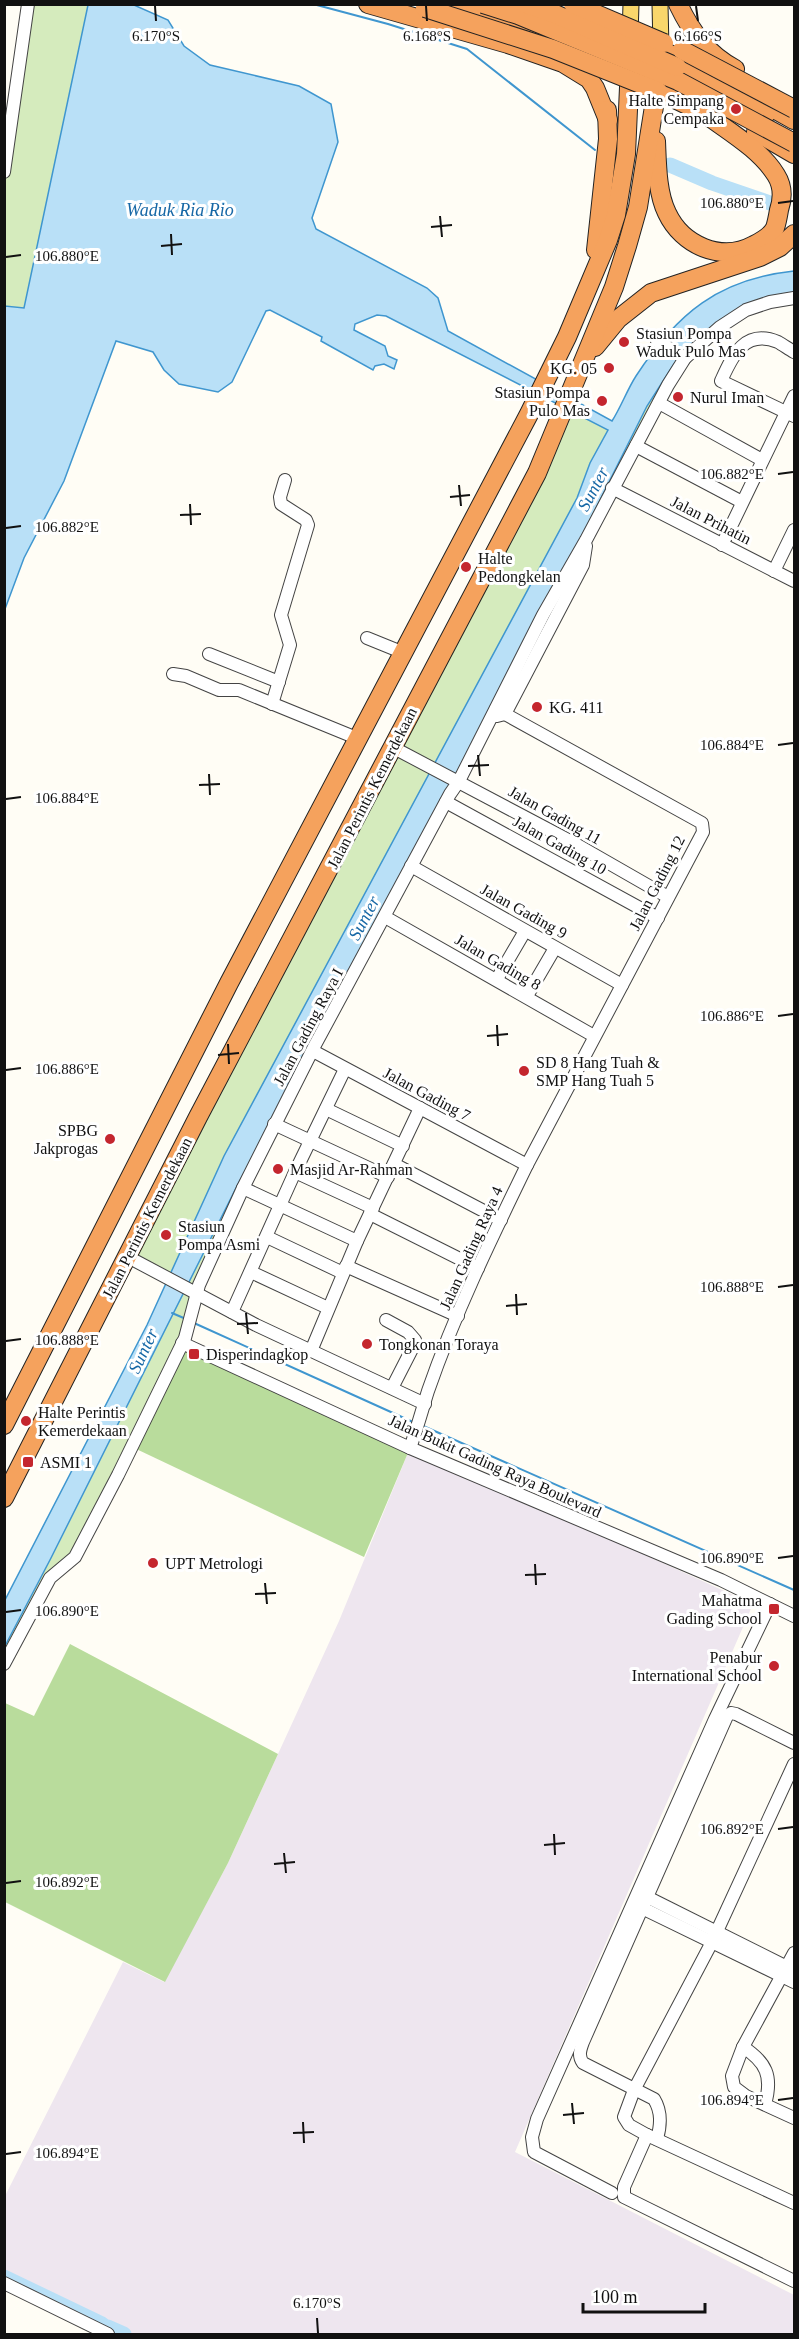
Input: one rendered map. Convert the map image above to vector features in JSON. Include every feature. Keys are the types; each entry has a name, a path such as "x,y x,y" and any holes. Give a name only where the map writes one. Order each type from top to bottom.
{"highway":[{"path":"368,4 519,47 563,63 589,79 608,120"},
{"path":"454,4 573,44 709,63 795,109"},
{"path":"483,4 518,15 678,81 795,143"},
{"path":"526,4 555,14 678,67 795,130"},
{"path":"553,4 576,10 630,36 650,54 658,85 795,163"},
{"path":"576,10 596,4"},
{"path":"676,4 686,42 708,72"},
{"path":"676,4 690,28 714,57 795,102"},
{"path":"418,6 658,85 795,154"},
{"path":"576,10 650,54 708,72 795,120"},
{"name":"Jalan Perintis Kemerdekaan","path":"4,1498 198,1117 529,491 579,375 614,287 638,207 649,159 653,110 658,85 650,54 630,36"},
{"path":"573,44 598,75 604,90 608,120 597,246 591,278"},
{"name":"Jalan Perintis Kemerdekaan","path":"4,1425 234,974 404,653 567,337 608,240 650,54"},
{"path":"649,159 666,212 680,234 690,241 708,250 722,253 749,248 767,237 774,229 783,199 776,175 752,149 704,113"},
{"path":"579,375 593,349 617,320 651,293 760,257 780,247 795,234"}],"main road":[{"path":"630,36 631,4"},
{"path":"650,54 660,4"}],"street":[{"path":"4,172 28,4"},
{"name":"Jalan Gading Raya I","path":"4,1664 50,1578 75,1557 184,1341 196,1297 243,1188 274,1124 446,802 583,565 586,540 684,358 720,327 746,310 770,302 795,298"},
{"path":"790,414 721,381 738,349 745,343 758,339 774,341 795,352"},
{"path":"659,342 684,358"},
{"path":"722,545 762,460 790,414 795,396"},
{"path":"659,404 762,460"},
{"path":"636,446 742,502"},
{"path":"272,704 290,645 281,615 308,525 306,520 281,504 280,496 285,480"},
{"name":"Jalan Prihatin","path":"612,488 795,581"},
{"path":"774,571 795,530"},
{"path":"367,638 404,653"},
{"path":"209,654 279,682"},
{"path":"174,674 186,676 219,690 239,690 359,739"},
{"name":"Jalan Gading 12","path":"498,713 702,823 703,832 527,1165"},
{"name":"Jalan Gading 11","path":"394,748 668,897"},
{"name":"Jalan Gading 10","path":"446,802 658,918"},
{"name":"Jalan Gading 9","path":"411,866 622,985"},
{"name":"Jalan Gading 8","path":"385,917 594,1036"},
{"path":"497,979 525,931"},
{"path":"527,996 555,948"},
{"name":"Jalan Gading 7","path":"312,1051 527,1165"},
{"path":"232,1312 295,1172 345,1069"},
{"path":"311,1351 357,1241 420,1108"},
{"path":"326,1109 403,1146"},
{"path":"274,1124 388,1177"},
{"path":"394,1164 501,1220"},
{"name":"Jalan Gading Raya 4","path":"412,1443 458,1316 527,1165"},
{"path":"295,1172 478,1268"},
{"path":"243,1188 357,1241"},
{"path":"267,1237 458,1316"},
{"name":"Jalan Bukit Gading Raya Boulevard","path":"128,1257 196,1297 392,1388 423,1409"},
{"path":"251,1272 328,1308"},
{"path":"386,1320 408,1332 415,1340 392,1388"},
{"name":"Jalan Bukit Gading Raya Boulevard","path":"184,1341 721,1580 795,1616"},
{"path":"612,2193 534,2152 532,2136 537,2119 715,1719 770,1604"},
{"path":"795,1743 736,1714 728,1714 580,2051 580,2059 583,2063 634,2090 649,2095 658,2106 661,2123 624,2187 624,2197 795,2281"},
{"path":"795,1764 789,1789 634,2090 624,2117 629,2126 795,2204"},
{"path":"644,1902 788,1971 795,1982"},
{"path":"795,1953 788,1971 743,2047 732,2076 734,2087 746,2096 795,2118"},
{"path":"743,2047 763,2063 768,2082 765,2104"},
{"path":"4,2283 108,2334"}],"shaded area":[{"path":"410,1448 753,1604 515,2152 794,2295 794,2334 130,2334 5,2276 4,2198 123,1962 164,1982 228,1863 339,1621"}],"green space":[{"path":"28,5 88,5 24,308 5,306 5,181"},
{"path":"757,306 685,358 315,1045 196,1304 75,1557 54,1572 5,1664 5,1645 57,1547 237,1186 589,522 647,406 674,364 692,346"},
{"path":"565,407 608,430 590,463 577,498 400,830 168,1279 128,1257"},
{"path":"182,1343 410,1448 364,1557 132,1447"},
{"path":"70,1644 278,1754 228,1863 165,1982 5,1902 5,1703 34,1716"}],"water":[{"name":"Waduk Ria Rio","path":"88,5 134,5 168,20 184,46 210,65 299,86 331,104 338,142 312,218 316,229 427,288 438,298 448,331 612,421 633,381 651,354 684,317 702,303 743,282 794,271 794,294 783,296 692,346 674,364 647,406 494,712 237,1186 5,1646 5,1600 147,1325 224,1156 577,498 590,463 608,430 386,316 377,315 355,324 354,330 385,346 388,356 397,360 394,369 384,364 375,366 373,370 321,341 322,337 270,310 266,311 232,382 218,392 179,384 164,370 153,352 116,341 64,481 24,558 5,609 5,306 24,308"}],"waterway":[{"path":"313,4 388,24 467,49 595,150"},
{"path":"670,165 712,183 773,204"},
{"path":"172,1313 186,1319"},
{"path":"194,1323 413,1422"},
{"path":"421,1425 794,1590"},
{"path":"4,2277 102,2324"},
{"path":"108,2327 124,2334"}],"place":[{"name":"Halte Simpang Cempaka","path":"736,109"},
{"name":"Stasiun Pompa Waduk Pulo Mas","path":"624,342"},
{"name":"KG. 05","path":"609,368"},
{"name":"Nurul Iman","path":"678,397"},
{"name":"Stasiun Pompa Pulo Mas","path":"602,401"},
{"name":"Halte Pedongkelan","path":"466,567"},
{"name":"KG. 411","path":"537,707"},
{"name":"SD 8 Hang Tuah & SMP Hang Tuah 5","path":"524,1071"},
{"name":"SPBG Jakprogas","path":"110,1139"},
{"name":"Masjid Ar-Rahman","path":"278,1169"},
{"name":"Stasiun Pompa Asmi","path":"166,1235"},
{"name":"Tongkonan Toraya","path":"367,1344"},
{"name":"Disperindagkop","path":"194,1354"},
{"name":"Halte Perintis Kemerdekaan","path":"26,1421"},
{"name":"ASMI 1","path":"28,1462"},
{"name":"UPT Metrologi","path":"153,1563"},
{"name":"Mahatma Gading School","path":"774,1609"},
{"name":"Penabur International School","path":"774,1666"}],"water label":[{"name":"Sunter","path":"593,489"},
{"name":"Sunter","path":"364,918"},
{"name":"Sunter","path":"143,1351"}]}
